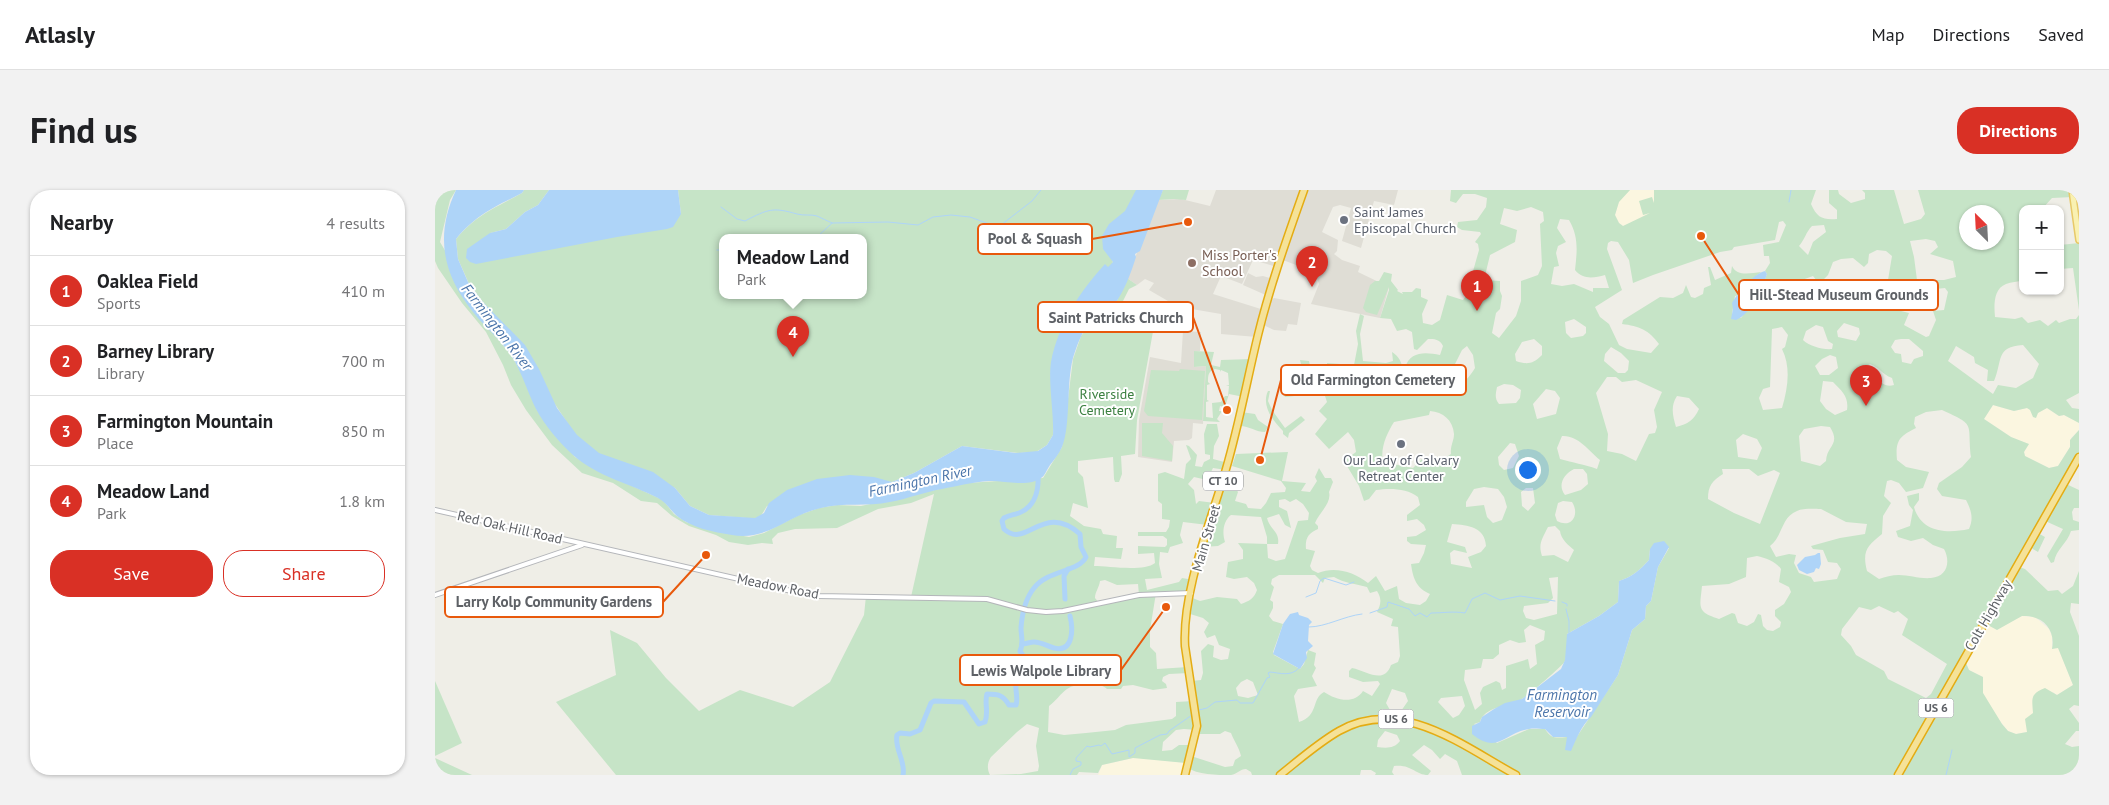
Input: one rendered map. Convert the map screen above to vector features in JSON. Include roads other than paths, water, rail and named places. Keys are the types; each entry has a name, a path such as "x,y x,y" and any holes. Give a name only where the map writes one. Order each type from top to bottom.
{"highway":[{"name":"Main Street","path":"1185,775 1197,726 1184,633 1191,593 1203,541 1238,426 1266,304 1303,190"},
{"name":"Colt Highway","path":"1898,775 2079,457"},
{"name":"US 6","path":"1281,775 1340,730 1367,720 1385,718 1405,720 1422,725 1516,775"}],"main road":[{"path":"2072,190 2079,240"}],"street":[{"name":"Red Oak Hill Road","path":"435,510 584,544"},
{"name":"Meadow Road","path":"584,544 792,592 818,596 987,600 1027,610 1063,611 1139,595 1191,593"},
{"path":"435,596 584,544"}],"water":[{"name":"Farmington River","path":"456,190 524,190 522,193 487,212 464,230 456,239 458,259 468,282 482,301 525,345 539,369 557,408 577,435 599,453 653,472 675,488 690,506 709,515 755,518 764,513 769,503 787,490 817,479 850,475 874,477 892,482 914,473 962,446 1016,453 1038,451 1047,445 1053,435 1050,370 1054,348 1071,309 1079,297 1105,264 1108,267 1113,262 1103,249 1102,236 1109,224 1125,211 1136,190 1163,190 1140,251 1135,254 1136,257 1132,269 1121,294 1109,311 1086,328 1078,343 1071,368 1065,438 1062,447 1042,477 1029,483 989,481 971,483 935,490 896,501 830,506 809,511 767,531 745,536 703,529 689,524 677,516 658,498 592,469 573,455 553,434 536,409 510,353 473,312 454,283 448,268 444,238 445,223"},
{"path":"549,190 678,190 681,214 673,227 667,229 476,264 466,258 467,249 490,233 506,229 525,212 538,205"},
{"path":"1765,271 1767,274 1765,280 1752,306 1742,317 1736,320 1731,319 1732,303 1751,280"},
{"name":"Farmington Reservoir","path":"1664,541 1669,547 1658,567 1651,601 1646,606 1645,619 1632,630 1618,675 1582,729 1571,751 1565,750 1567,737 1553,737 1545,729 1520,731 1495,743 1488,743 1472,734 1472,726 1480,722 1482,717 1505,703 1522,699 1561,669 1565,660 1567,634 1599,616 1618,602 1619,581 1635,573 1649,560 1650,549 1654,543"},
{"path":"1820,553 1821,564 1819,569 1816,568 1814,572 1807,574 1799,570 1797,565 1805,557"},
{"path":"1298,612 1299,615 1308,618 1312,622 1309,625 1308,641 1313,646 1306,652 1307,658 1300,669 1273,654 1283,624 1290,614"}],"waterway":[{"path":"820,234 832,223 888,222 918,225 933,217 951,215 970,217 992,225 1001,225 1032,201 1041,190"},
{"path":"1789,202 1791,190"},
{"path":"721,207 737,219 745,221 771,210 782,210 800,215 815,215 832,223"},
{"path":"903,775 897,735 900,733 910,734 920,730 931,703 934,701 964,702 979,724 985,722 987,694 1000,696 1009,705 1016,705 1017,675 1031,674 1033,670 1020,651 1022,643 1022,617 1028,597 1040,582 1077,566 1086,557 1081,547 1080,534 1067,525 1056,522 1045,523 1020,534 1012,534 1004,529 1002,521 1004,518 1029,507 1037,492 1038,474"},
{"path":"1065,599 1064,576 1068,569"},
{"path":"1306,597 1316,593 1320,581 1324,578 1346,585 1354,582"},
{"path":"1370,613 1387,607 1388,602 1409,609 1415,616 1420,613 1427,617 1431,613 1465,613 1472,599 1485,593 1500,600 1520,596 1555,601"},
{"path":"1562,602 1567,604 1567,606"},
{"path":"1566,609 1569,633"},
{"path":"1309,627 1362,614"},
{"path":"1022,644 1034,642 1054,648 1061,649 1065,647 1069,643 1072,633 1070,616"},
{"path":"1199,710 1207,708 1215,702 1237,700 1240,703 1253,703 1267,678 1270,677 1268,673 1293,673 1299,668"},
{"path":"1070,775 1073,769 1081,765 1081,762 1076,761 1076,758 1087,746 1101,746 1105,743 1112,754 1129,750 1129,757 1135,753 1135,748 1160,735 1167,734 1192,715"},
{"path":"1946,775 1952,750"}],"place":[{"name":"Saint James Episcopal Church","path":"1344,220"},
{"name":"Pool & Squash","path":"1188,222"},
{"name":"Hill-Stead Museum Grounds","path":"1701,236"},
{"name":"Miss Porter's School","path":"1192,263"},
{"name":"Barney Library","path":"1312,287"},
{"name":"Oaklea Field","path":"1477,311"},
{"name":"Meadow Land","path":"793,357"},
{"name":"Farmington Mountain","path":"1866,406"},
{"name":"Saint Patricks Church","path":"1227,410"},
{"name":"Our Lady of Calvary Retreat Center","path":"1401,444"},
{"name":"Old Farmington Cemetery","path":"1260,460"},
{"name":"Larry Kolp Community Gardens","path":"706,555"},
{"name":"Lewis Walpole Library","path":"1166,607"}],"park label":[{"name":"Riverside Cemetery","path":"1107,402"}]}
